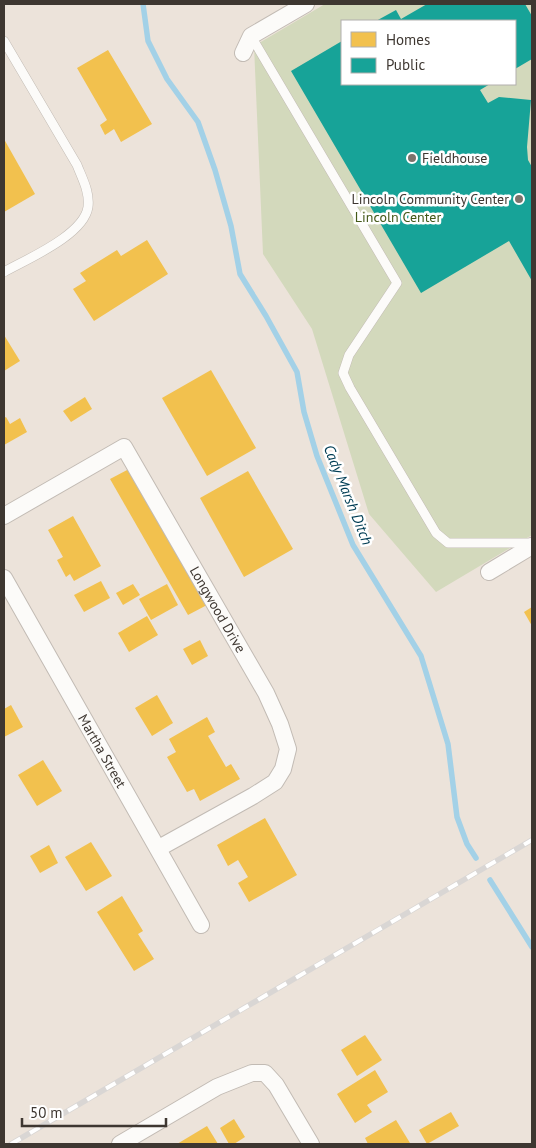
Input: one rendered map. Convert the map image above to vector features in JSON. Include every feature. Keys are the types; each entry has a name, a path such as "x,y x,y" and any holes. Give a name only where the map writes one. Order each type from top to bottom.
{"street":[{"path":"243,53 251,36 306,4"},
{"name":"Longwood Drive","path":"4,516 124,447 266,693 280,724 288,749 284,769 275,782 253,796 159,848"},
{"path":"489,572 532,544"},
{"name":"Martha Street","path":"4,578 201,925"},
{"path":"120,1144 138,1140 217,1087 252,1073 264,1073 276,1085 311,1144"}],"lane":[{"path":"251,36 397,283 349,355 343,373 350,388 436,534 448,543 532,544"},
{"path":"4,41 77,165 86,187 88,207 82,223 70,234 4,272"}],"green space":[{"name":"Lincoln Center","path":"325,4 532,4 532,535 436,592 369,514 312,329 263,254 254,46"}],"building: Homes":[{"path":"108,50 152,124 121,142 114,129 105,135 100,125 107,120 77,68"},
{"path":"4,139 35,194 4,212"},
{"path":"147,240 168,274 94,321 73,289 86,281 80,273 117,250 121,256"},
{"path":"4,335 20,361 4,371"},
{"path":"211,370 256,448 207,476 162,398"},
{"path":"85,397 92,409 71,422 63,411"},
{"path":"6,417 10,424 20,418 27,432 4,445 4,418"},
{"path":"129,469 207,605 188,615 110,479"},
{"path":"248,471 293,549 244,577 200,498"},
{"path":"73,516 101,566 74,581 70,574 66,577 57,560 63,557 48,530"},
{"path":"101,581 110,598 84,612 74,595"},
{"path":"133,584 140,595 123,605 116,593"},
{"path":"167,584 178,605 151,620 139,599"},
{"path":"532,607 532,626 524,612"},
{"path":"147,616 158,635 129,652 118,633"},
{"path":"200,640 208,656 192,665 183,649"},
{"path":"157,695 173,723 152,736 135,708"},
{"path":"11,705 23,727 4,737 4,709"},
{"path":"207,717 215,732 208,736 226,767 231,764 240,779 200,801 194,789 187,792 167,757 176,752 169,739"},
{"path":"43,760 62,791 37,806 18,775"},
{"path":"265,818 297,875 249,902 238,883 248,877 238,860 228,866 217,845"},
{"path":"91,842 112,876 86,891 65,857"},
{"path":"49,845 58,863 40,873 30,856"},
{"path":"122,896 143,931 138,934 154,959 134,971 97,912"},
{"path":"365,1035 382,1060 357,1076 341,1050"},
{"path":"375,1070 388,1092 367,1105 372,1112 355,1123 337,1094"},
{"path":"451,1112 459,1126 427,1144 419,1130"},
{"path":"234,1119 245,1137 234,1144 229,1144 220,1128"},
{"path":"396,1120 410,1143 368,1144 365,1138"},
{"path":"207,1126 218,1144 177,1144"}],"building: Public":[{"path":"427,4 525,4 532,16 532,59 516,68 516,20 378,20 396,10 401,19"},
{"name":"Fieldhouse","path":"341,42 341,85 488,85 480,90 488,103 499,97 531,100 527,147 528,160 532,167 532,281 509,241 421,293 291,71"}],"waterway":[{"name":"Cady Marsh Ditch","path":"143,4 148,41 167,79 198,122 215,170 231,226 240,274 297,372 304,412 317,456 353,545 421,656 448,744 457,817 467,844 476,858"},
{"name":"Cady Marsh Ditch","path":"490,880 532,947"}],"railway":[{"path":"11,1144 532,840"}],"place":[{"name":"Fieldhouse","path":"412,158"},
{"name":"Lincoln Community Center","path":"519,199"}]}
